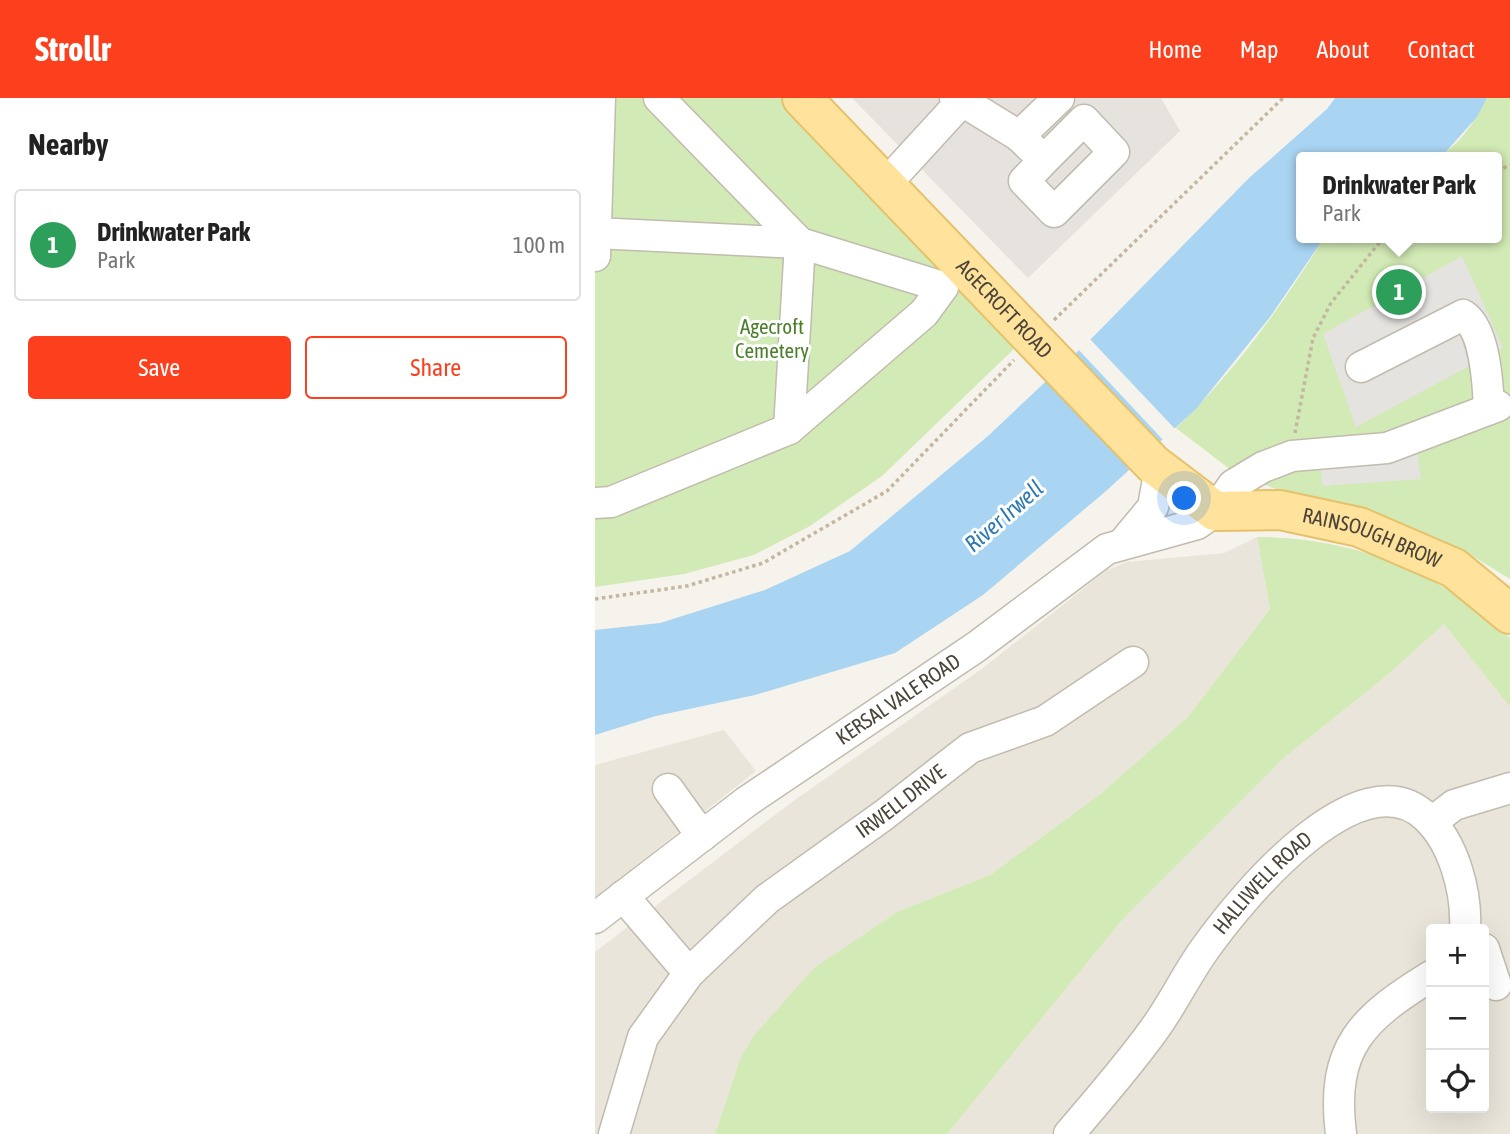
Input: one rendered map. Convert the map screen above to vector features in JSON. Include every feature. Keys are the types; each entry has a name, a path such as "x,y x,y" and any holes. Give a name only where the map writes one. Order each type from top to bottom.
{"main road":[{"name":"AGECROFT ROAD","path":"802,98 1037,345 1160,468 1215,511"},
{"name":"RAINSOUGH BROW","path":"1215,511 1288,511 1359,527 1454,568 1510,614"}],"street":[{"path":"595,503 611,502 789,429 924,313 943,288 800,243 595,240 600,98"},
{"path":"659,98 800,243 789,429"},
{"path":"1019,136 1059,98"},
{"path":"884,186 958,101 1019,136 1044,160"},
{"path":"1215,511 1233,485 1263,467 1292,456 1387,448 1494,407 1482,350 1469,320 1462,315 1361,367"},
{"path":"1124,542 1153,508 1160,468"},
{"name":"KERSAL VALE ROAD","path":"595,918 746,802 976,647 1088,561 1124,542 1197,523 1215,511"},
{"name":"IRWELL DRIVE","path":"614,1134 643,1037 689,973 767,899 970,747 1045,722 1133,662"},
{"path":"1432,822 1454,805 1510,788"},
{"path":"668,789 702,836"},
{"name":"HALLIWELL ROAD","path":"1069,1134 1149,1037 1207,945 1259,882 1291,852 1340,814 1370,802 1408,804 1432,822 1448,846 1465,924"},
{"path":"622,897 689,973"},
{"path":"1489,947 1510,941"},
{"path":"1489,963 1496,985"},
{"path":"1341,1134 1342,1079 1350,1047 1356,1036 1383,1008 1426,979"}],"path":[{"path":"595,600 687,586 764,563 887,491 1283,98"},
{"path":"1292,456 1313,338 1331,303 1379,243"}],"shaded area":[{"path":"852,98 1161,98 1180,131 1028,278"},
{"path":"1462,256 1503,348 1356,427 1323,334"},
{"path":"1413,427 1421,479 1322,486 1320,444"},
{"path":"1257,537 1270,609 1188,717 1099,795 990,875 899,911 739,1062 715,1134 595,1134 595,952 792,802 983,668 1107,570 1127,562 1224,553"},
{"path":"1444,624 1510,707 1510,1134 947,1134 1123,919 1285,757 1384,678"},
{"path":"724,730 756,771 595,898 595,765"}],"green space":[{"name":"Agecroft Cemetery","path":"595,98 783,98 1020,343 882,476 810,526 754,555 684,574 595,587"},
{"path":"1487,98 1510,98 1510,579 1466,552 1367,514 1306,502 1231,470 1176,428 1256,338 1321,243 1502,243 1502,152 1445,152 1472,124"},
{"path":"1257,537 1326,543 1360,551 1393,562 1455,594 1484,614 1510,638 1510,707 1444,624 1384,678 1285,757 1123,919 947,1134 715,1134 739,1062 752,1038 814,968 899,911 990,875 1099,795 1188,717 1270,609"}],"water":[{"name":"River Irwell","path":"1335,98 1487,98 1477,117 1446,152 1296,152 1296,243 1321,243 1270,317 1196,409 1106,491 983,595 895,653 755,695 656,716 595,735 595,630 660,623 765,590 850,551 988,436 1094,336 1249,178 1327,109"}],"pier":[{"path":"1088,337 1177,431 1165,442 1077,348"}],"place":[{"name":"Drinkwater Park","path":"1399,292"}]}
